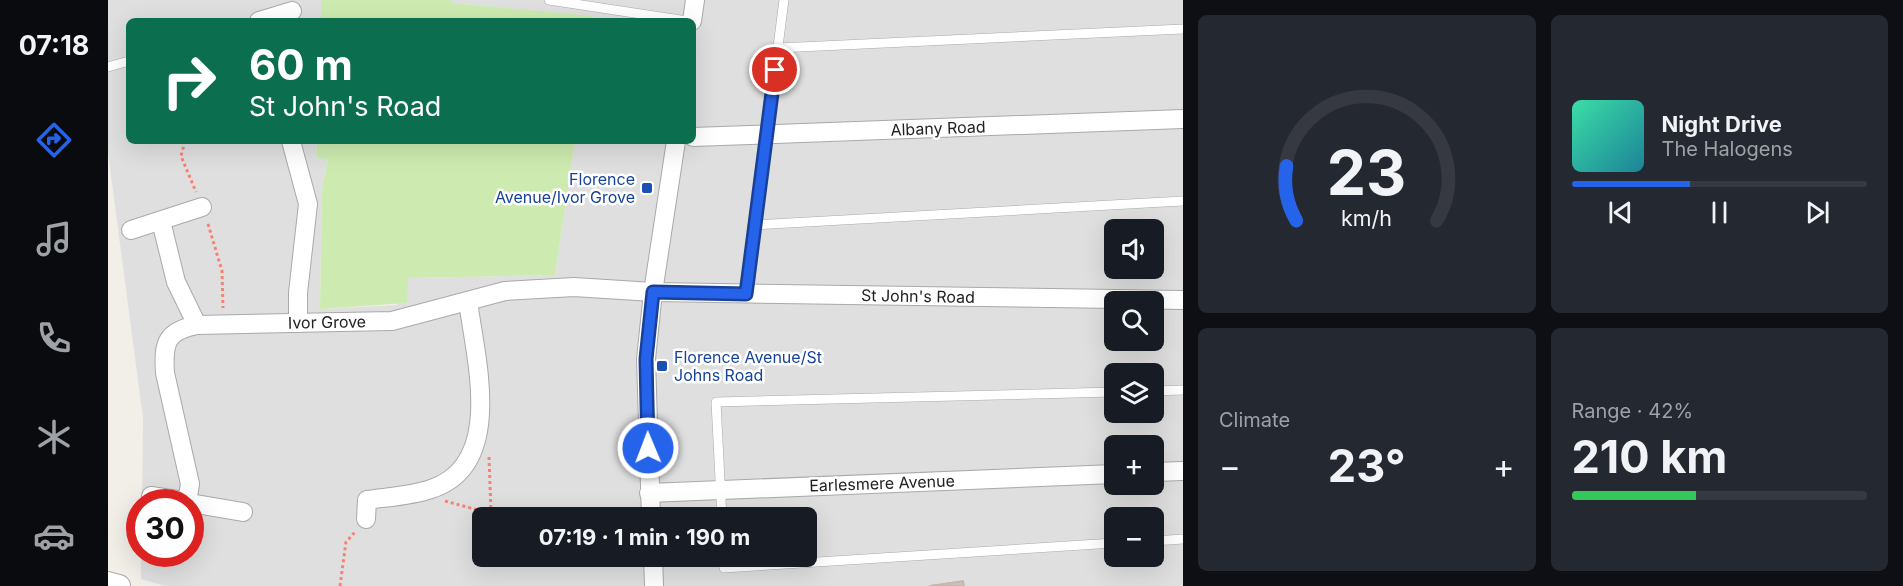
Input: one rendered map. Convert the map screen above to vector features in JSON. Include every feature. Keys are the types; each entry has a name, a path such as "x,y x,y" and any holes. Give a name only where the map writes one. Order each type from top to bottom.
{"street":[{"path":"692,18 695,0"},
{"path":"269,18 292,11"},
{"name":"Albany Road","path":"696,138 1183,119"},
{"path":"292,144 308,204 298,293 298,323"},
{"path":"650,507 646,359 653,292 676,144"},
{"path":"131,230 202,207"},
{"path":"161,221 176,282 197,325"},
{"name":"Ivor Grove","path":"190,489 165,373 164,356 169,338 178,329 197,325 223,324 392,321 505,291 574,287 653,292"},
{"name":"St John's Road","path":"653,292 1183,300"},
{"path":"366,519 367,500 432,489 458,471 476,445 482,409 468,301"},
{"path":"1164,472 1183,471"},
{"name":"Earlesmere Avenue","path":"649,493 1104,474"},
{"path":"204,505 243,512"},
{"path":"653,567 654,586"},
{"path":"108,583 119,586"}],"lane":[{"path":"549,0 667,18"},
{"path":"746,294 784,0"},
{"path":"778,48 1183,30"},
{"path":"108,67 126,62"},
{"path":"755,225 1183,201"},
{"path":"1164,391 1183,390"},
{"path":"722,507 716,402 1104,392"},
{"path":"1164,540 1183,539"},
{"path":"817,562 1104,544"},
{"path":"724,567 740,567"}],"path":[{"path":"185,144 181,156 202,207 222,271 223,324"},
{"path":"476,445 489,454 491,507"},
{"path":"432,489 438,500 472,508"},
{"path":"340,586 346,542 366,519"}],"shaded area":[{"path":"108,0 321,0 321,18 126,18 126,144 317,144 316,157 328,160 322,188 320,309 397,305 408,278 555,275 575,144 696,144 696,18 592,18 451,3 451,0 1183,0 1183,586 165,586 141,579 141,567 204,567 204,489 142,489 143,418 108,153"}],"green space":[{"path":"321,0 451,0 451,3 593,16 593,18 321,18"},
{"path":"317,144 575,144 555,275 408,278 407,303 320,309 322,188 328,160 316,157"}],"building":[{"path":"963,581 964,586 929,586"},
{"path":"963,581 964,586 929,586"}],"place":[{"name":"Florence Avenue/Ivor Grove","path":"647,188"},
{"name":"Florence Avenue/St Johns Road","path":"662,366"}],"route":[{"path":"648,448 646,359 653,292 746,294 775,70"}]}
